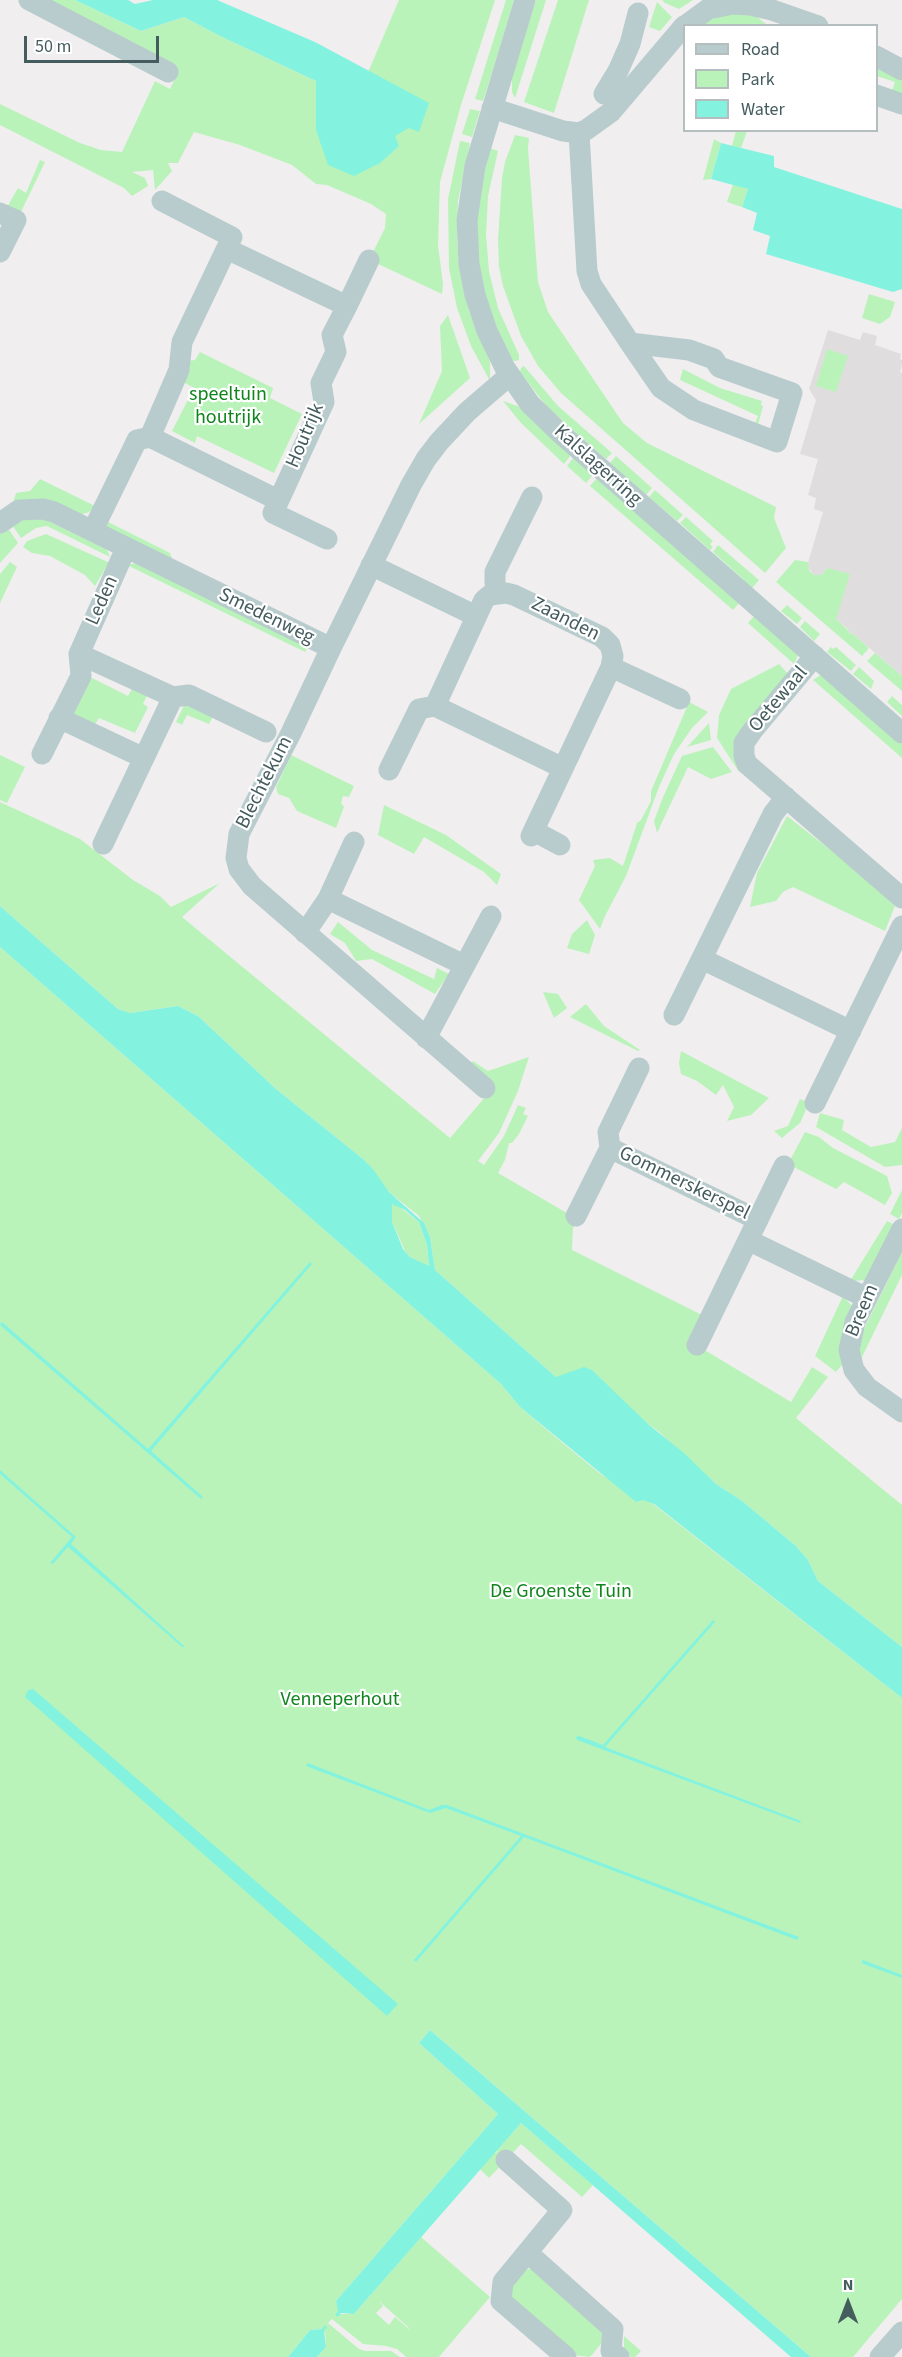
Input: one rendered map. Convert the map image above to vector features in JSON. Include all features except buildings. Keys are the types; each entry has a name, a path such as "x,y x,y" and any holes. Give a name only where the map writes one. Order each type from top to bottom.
{"street":[{"path":"29,0 168,72"},
{"name":"Kalslagerring","path":"525,0 471,182 467,245 475,296 490,338 510,375 530,404 559,432 902,733"},
{"path":"688,24 708,9 733,4 750,5 773,18 807,24"},
{"path":"604,94 618,71 630,44 638,13"},
{"path":"492,108 562,131 579,133 592,127 611,112 683,28"},
{"path":"630,44 654,61"},
{"path":"878,57 902,70"},
{"path":"878,96 902,104"},
{"path":"579,133 587,271 591,284 630,343 661,388 694,410 777,442 792,393 719,368 714,359 689,350 630,343"},
{"path":"150,436 179,370 182,342 232,237 162,201"},
{"path":"0,213 16,220 0,252"},
{"path":"227,249 346,306"},
{"name":"Houtrijk","path":"278,500 324,402 321,383 336,352 332,335 369,260"},
{"name":"Smedenweg","path":"0,523 19,510 43,508 93,530 331,648 418,473 439,442 467,412 510,375"},
{"path":"93,530 137,440 150,436 278,500 273,513 327,539"},
{"path":"435,706 484,600 498,593 495,572 532,496"},
{"name":"Leden","path":"42,754 81,676 79,654 126,548"},
{"path":"371,565 476,616"},
{"name":"Zaanden","path":"498,593 514,595 602,637 612,650 611,667 532,834 560,844"},
{"name":"Blechtekum","path":"331,648 291,733 241,829 236,847 238,865 247,880 305,933 485,1088"},
{"path":"79,654 173,697 189,695 267,732"},
{"name":"Oetewaal","path":"815,656 753,730 744,743 744,756 747,764 902,898"},
{"name":"Zaanden","path":"611,667 680,699"},
{"path":"103,844 173,697"},
{"path":"389,770 418,709 435,706 563,768"},
{"path":"59,718 144,758"},
{"path":"674,1015 773,814 786,797"},
{"path":"305,933 328,899 354,842"},
{"path":"328,899 464,964"},
{"path":"426,1038 438,1020 464,964 472,955 491,916"},
{"path":"815,1103 902,926"},
{"path":"702,959 851,1030"},
{"name":"Gommerskerspel","path":"576,1216 610,1148 608,1132 639,1068"},
{"name":"Gommerskerspel","path":"610,1148 758,1220"},
{"name":"Gommerskerspel","path":"698,1345 784,1166"},
{"name":"Breem","path":"902,1229 867,1298 850,1339 849,1350 852,1364 867,1387 902,1412"},
{"name":"Gommerskerspel","path":"748,1240 867,1298"},
{"path":"506,2160 562,2210 503,2282 501,2301 566,2357"},
{"path":"528,2253 613,2329 611,2355"},
{"path":"880,2357 902,2332"}],"shaded area":[{"path":"828,330 860,340 863,332 877,336 875,345 901,354 902,676 852,633 848,634 849,630 836,619 828,568 821,575 814,575 807,566 823,512 814,509 816,498 808,495 818,459 800,454 816,400 809,389"}],"green space":[{"path":"44,0 75,0 141,31 184,17 316,81 369,70 399,0 495,0 461,105 440,182 438,245 443,284 442,294 376,263 371,256 385,228 386,214 371,204 327,185 316,184 292,165 240,145 194,132 178,163 168,163 172,171 155,190 153,170 132,172 145,178 148,186 132,196 124,188 0,125 0,104 80,143 101,150 122,152 155,81 170,89 177,74"},
{"path":"506,0 514,0 495,64 483,101 475,99"},
{"path":"536,0 546,0 515,98 512,92 512,74"},
{"path":"558,0 589,0 554,113 524,102"},
{"path":"662,0 693,0 679,9"},
{"path":"657,2 672,17 660,31 649,27"},
{"path":"730,12 756,16 766,24 698,24 703,19"},
{"path":"878,68 902,81 902,96 892,91 895,82 878,76"},
{"path":"470,109 480,111 472,137 462,134"},
{"path":"736,132 747,132 741,148 732,146"},
{"path":"515,135 529,138 538,282 548,312 623,423 647,443 776,507 774,518 786,548 765,573 561,393 538,366 521,336 503,286 499,267 498,240 502,178"},
{"path":"714,139 721,143 711,179 703,180"},
{"path":"460,141 470,143 458,201 459,264 469,311 490,362 490,381 471,346 457,308 449,268 448,199"},
{"path":"489,148 498,151 488,196 486,235 489,271 498,308 519,355 519,360 515,361 512,360 503,343 487,305 478,261 476,213"},
{"path":"40,160 45,162 20,214 7,207 18,188 26,193"},
{"path":"733,184 748,189 742,207 727,202"},
{"path":"869,294 895,302 890,317 880,324 862,318"},
{"path":"448,315 470,378 419,424 442,371 440,326"},
{"path":"827,349 848,356 836,392 816,386"},
{"name":"speeltuin houtrijk","path":"200,352 273,388 270,398 302,414 274,473 197,436 195,443 172,431 194,388 183,382 188,361 195,360"},
{"path":"524,366 558,406 612,453 606,459 547,407 520,372"},
{"path":"683,369 720,388 762,401 763,406 758,425 753,428 758,416 680,380"},
{"path":"503,401 520,407 571,455 564,464 521,423"},
{"path":"616,456 652,488 646,495 610,463"},
{"path":"573,458 593,475 586,483 567,466"},
{"path":"597,478 741,601 733,610 590,486"},
{"path":"40,479 95,506 89,512 80,515 13,503 16,493 30,491"},
{"path":"655,490 683,515 677,521 649,497"},
{"path":"40,517 107,549 110,557 47,526 36,528 21,538 10,522"},
{"path":"686,517 713,541 710,544 713,547 710,550 680,523"},
{"path":"104,520 170,553 173,562 108,529"},
{"path":"6,525 18,543 0,563 0,528"},
{"path":"46,534 110,563 114,570 106,567 95,586 85,575 50,556 32,553 23,547 27,541"},
{"path":"718,545 759,580 748,593 745,590 743,579 713,552"},
{"path":"795,560 808,562 809,570 814,575 821,575 828,568 850,574 836,619 849,631 849,634 852,633 869,648 862,656 776,582"},
{"path":"10,562 17,567 0,603 0,574"},
{"path":"136,563 308,646 305,652 127,565"},
{"path":"787,605 802,618 797,624 781,611"},
{"path":"755,615 799,653 794,664 748,623"},
{"path":"805,621 820,634 814,641 800,627"},
{"path":"831,647 833,649 836,647 856,665 851,671 827,652"},
{"path":"875,653 902,676 902,691 867,661"},
{"path":"779,664 789,675 739,772 717,738 719,715 731,689"},
{"path":"859,667 874,681 871,689 853,674"},
{"path":"822,674 902,744 902,758 813,680"},
{"path":"90,677 128,696 134,685 149,692 143,704 148,707 135,733 99,718 94,726 74,716 72,709"},
{"path":"892,696 902,705 902,716 887,702"},
{"path":"186,701 214,715 209,724 187,715 182,725 176,722"},
{"path":"689,702 708,712 692,728 674,754 659,787 626,876 600,929 579,900 595,866 593,860 610,858 623,866 637,823 651,801 651,791"},
{"path":"709,723 711,740 687,747"},
{"path":"713,747 732,772 711,779 688,767 657,833 654,821 682,756"},
{"path":"0,755 25,767 7,803 0,800"},
{"path":"291,755 354,786 349,797 343,796 341,803 344,807 336,828 297,811 289,798 278,794 276,787"},
{"path":"0,802 80,839 133,880 160,896 171,907 220,883 182,917 450,1138 486,1096 468,1066 473,1061 488,1071 529,1057 518,1091 499,1133 478,1161 484,1165 504,1136 518,1105 526,1108 523,1114 528,1116 519,1134 512,1143 509,1143 505,1160 498,1173 579,1220 573,1228 572,1250 704,1316 688,1340 791,1402 812,1367 828,1377 796,1418 902,1505 902,1647 818,1581 808,1560 796,1546 741,1500 716,1484 658,1431 556,1377 435,1270 430,1237 419,1216 389,1192 363,1159 276,1089 198,1016 178,1006 130,1013 118,1009 0,906"},
{"path":"384,805 446,835 501,874 497,885 484,872 424,837 414,854 378,835"},
{"path":"787,816 851,866 895,906 885,931 793,887 783,892 776,901 750,907 757,873"},
{"path":"587,920 595,935 589,954 567,948 572,934"},
{"path":"338,922 372,950 434,979 437,968 449,974 435,994 372,959 356,961 345,943 330,934"},
{"name":"Venneperhout","path":"0,947 501,1384 520,1407 565,1445 602,1475 653,1504 902,1698 902,2299 853,2357 811,2357 430,2030 419,2043 498,2114 336,2301 340,2314 354,2314 421,2237 490,2297 439,2357 406,2357 397,2349 363,2344 332,2319 328,2323 359,2349 391,2351 400,2357 317,2357 326,2347 325,2333 320,2329 310,2330 288,2357 0,2357","holes":["379,2301 409,2328 395,2317 389,2325 376,2313 383,2306"]},
{"path":"543,992 558,994 567,1008 554,1018"},
{"path":"586,1004 604,1026 640,1050 570,1017"},
{"path":"681,1051 769,1098 751,1115 727,1121 734,1107 723,1085 716,1095 697,1081 681,1074 679,1063"},
{"path":"800,1099 809,1103 800,1123 782,1138 774,1131 788,1126"},
{"path":"820,1113 844,1120 842,1130 871,1147 895,1142 902,1128 902,1165 885,1167 816,1127"},
{"path":"805,1132 819,1137 833,1148 887,1176 892,1193 885,1205 844,1182 836,1189 788,1164"},
{"path":"902,1190 902,1213 899,1219 890,1214"},
{"path":"392,1204 397,1205 419,1222 427,1245 429,1267 410,1257 405,1251 392,1222"},
{"path":"887,1221 895,1225 871,1280 850,1281"},
{"path":"902,1252 902,1275 861,1359 859,1339"},
{"path":"843,1296 852,1306 842,1365 836,1372 815,1356"},
{"path":"521,2123 593,2185 582,2197 521,2144 489,2178 480,2169 494,2153 498,2152 496,2151"},
{"path":"533,2268 601,2324 604,2340 589,2357 574,2355 513,2301 509,2289 525,2270"},
{"path":"624,2336 641,2351 635,2357 631,2357 624,2349"}],"water":[{"path":"75,0 128,0 135,4 153,0 217,0 315,42 429,103 419,132 409,128 395,136 399,146 380,163 354,176 328,165 316,130 316,81 184,17 141,31"},
{"path":"721,143 774,156 774,167 902,209 902,289 893,292 766,254 770,236 753,230 757,213 742,207 748,189 711,179"},
{"path":"0,906 118,1009 130,1013 178,1006 198,1016 276,1089 363,1159 389,1192 424,1223 430,1237 435,1270 556,1377 584,1367 592,1370 648,1424 684,1453 716,1484 741,1500 796,1546 808,1560 818,1581 902,1647 902,1698 654,1504 643,1500 636,1502 520,1407 501,1384 0,947","holes":["392,1204 405,1210 419,1222 427,1245 429,1266 410,1257 403,1249 392,1222"]},
{"path":"310,1262 312,1264 151,1451 203,1497 201,1499 0,1325 2,1322 148,1449"},
{"path":"0,1470 76,1537 71,1544 185,1647 182,1647 68,1547 53,1564 50,1563 72,1537 0,1474"},
{"path":"713,1620 715,1622 605,1747 801,1821 800,1823 577,1740 576,1737 579,1736 603,1745"},
{"path":"33,1689 398,2004 387,2016 25,1697 28,1690"},
{"path":"308,1763 429,1810 447,1805 799,1937 797,1940 524,1837 416,1962 414,1960 521,1836 446,1808 430,1813 306,1766"},
{"path":"863,1960 902,1975 902,1978 861,1963"},
{"path":"430,2030 811,2357 791,2357 521,2123 354,2314 341,2313 338,2317 335,2315 338,2311 336,2301 498,2114 419,2043"},
{"path":"325,2325 327,2327 324,2331 326,2347 317,2357 288,2357 310,2330 322,2329"}],"park label":[{"name":"De Groenste Tuin","path":"561,1593"}]}
